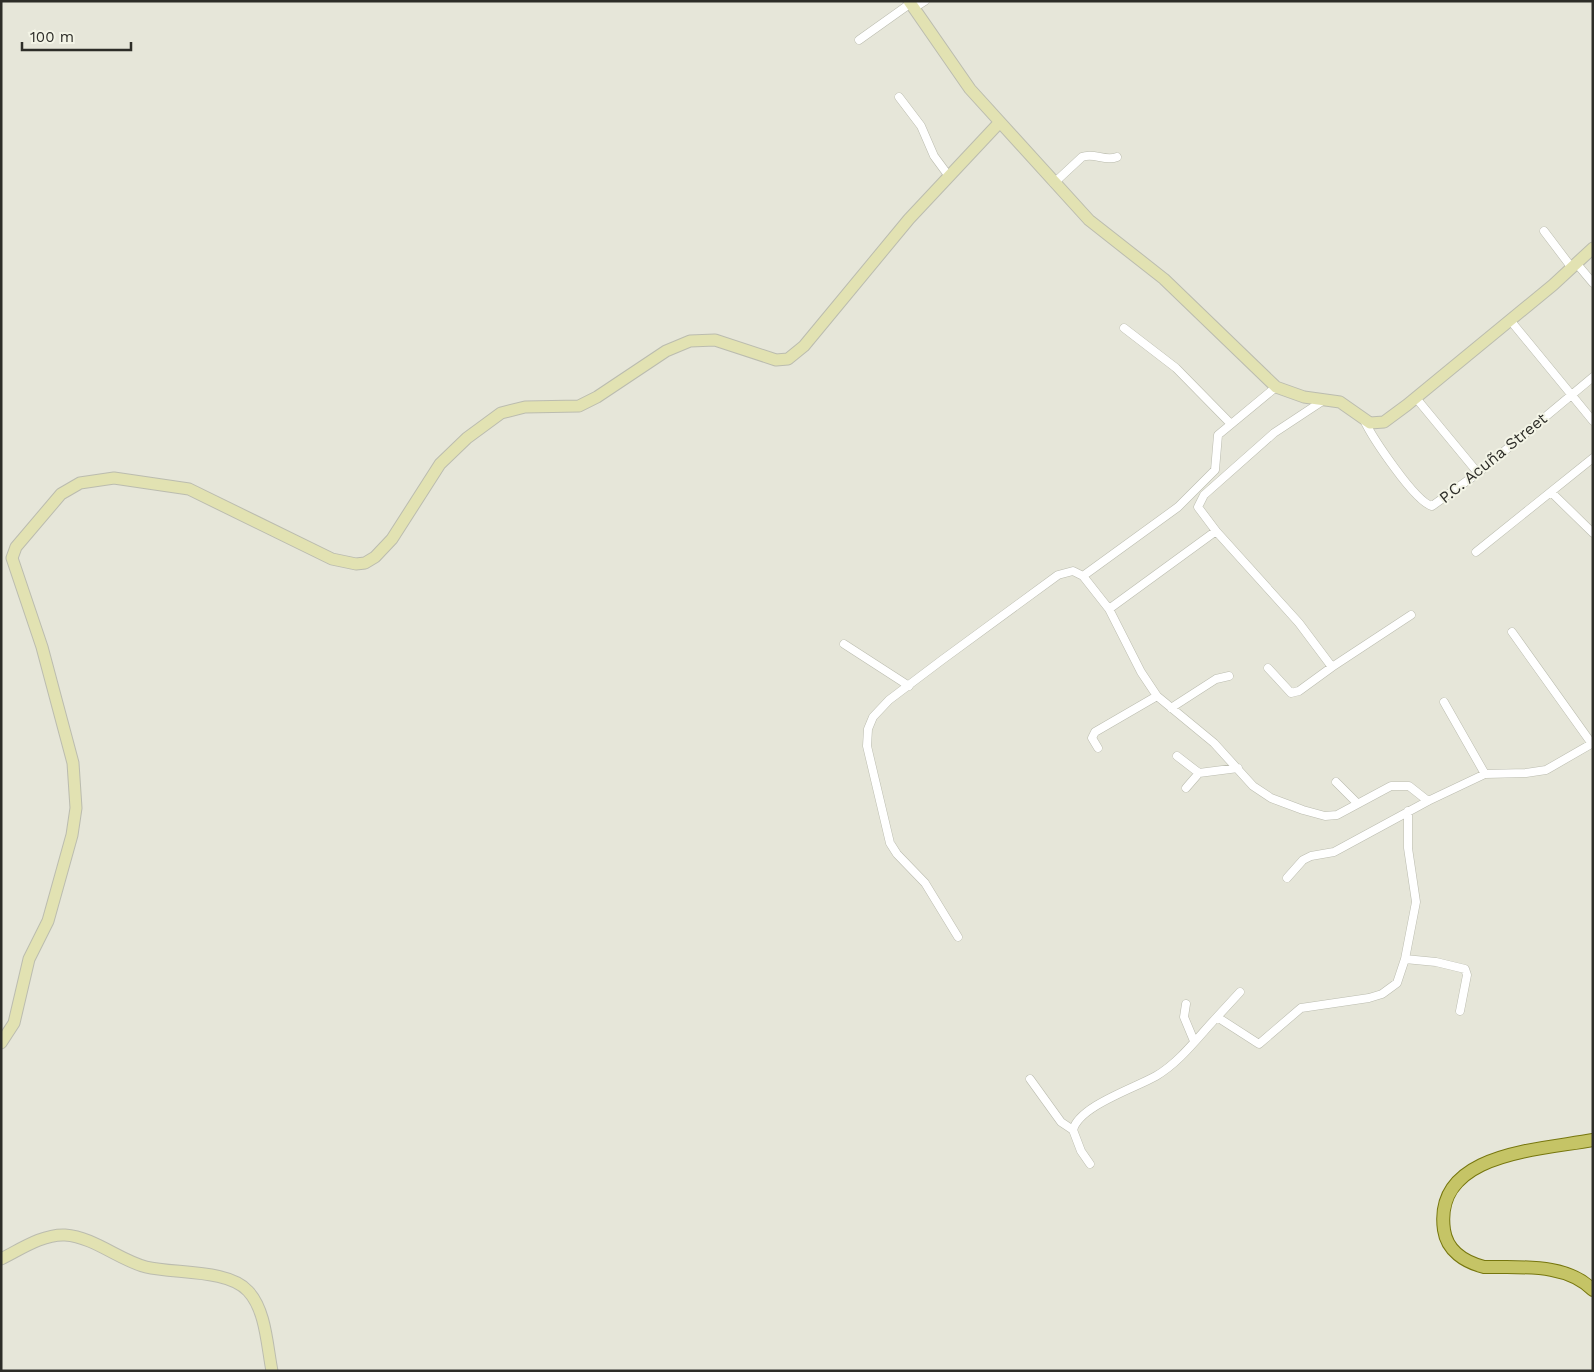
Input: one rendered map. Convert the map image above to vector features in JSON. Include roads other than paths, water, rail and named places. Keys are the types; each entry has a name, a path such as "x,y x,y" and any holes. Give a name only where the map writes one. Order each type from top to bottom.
{"main road":[{"path":"1593,1140 1500,1157 1473,1168 1452,1189 1445,1204 1442,1221 1444,1234 1455,1252 1474,1264 1484,1267 1555,1270 1576,1278 1593,1290"}],"street":[{"path":"859,40 911,4 925,1"},
{"path":"911,4 959,76 999,123 1089,220 1164,279 1276,387 1304,397 1340,402 1364,420 1375,424 1384,422 1416,398 1575,266 1593,248"},
{"path":"899,98 921,126 934,156 948,175"},
{"path":"1,1043 14,1023 29,958 48,921 75,820 76,792 72,763 42,647 12,558 16,547 61,494 80,483 103,478 125,479 183,488 332,559 356,564 365,563 385,548 440,464 501,413 525,407 579,406 597,397 666,351 690,342 715,340 776,360 783,360 794,355 814,336 948,175 999,123"},
{"path":"1054,183 1082,156 1108,159 1116,156"},
{"path":"1544,231 1593,283"},
{"path":"1510,320 1593,421"},
{"path":"1124,328 1176,368 1231,424"},
{"name":"P.C. Acuña Street","path":"1364,420 1372,437 1411,488 1428,505 1438,504 1593,377"},
{"path":"1083,576 1178,507 1212,473 1216,465 1218,436 1276,387"},
{"path":"1416,398 1478,473"},
{"path":"1324,400 1274,433 1204,494 1198,507 1216,531 1299,623 1332,667"},
{"path":"1476,552 1593,458"},
{"path":"1551,492 1593,533"},
{"path":"1109,609 1216,531"},
{"path":"958,937 926,883 897,854 890,843 867,746 868,729 873,717 880,708 984,628 1058,575 1074,571 1083,576 1109,609 1141,672 1157,696 1214,743 1253,786 1261,792 1303,810 1325,816 1337,815 1382,789 1405,784 1428,800"},
{"path":"1268,668 1291,693 1299,691 1411,615"},
{"path":"1287,878 1303,860 1311,856 1334,852 1428,800 1485,774 1526,773 1546,770 1592,744 1512,632"},
{"path":"844,644 909,686"},
{"path":"1171,708 1216,679 1229,676"},
{"path":"1098,748 1092,738 1095,732 1157,696"},
{"path":"1444,702 1485,774"},
{"path":"1177,756 1199,773"},
{"path":"1186,788 1199,773 1238,768"},
{"path":"1336,782 1357,802"},
{"path":"1217,1017 1259,1044 1301,1008 1369,998 1388,990 1397,982 1406,959 1416,902 1408,848 1408,811"},
{"path":"1406,959 1463,968 1467,975 1460,1012"},
{"path":"1073,1130 1077,1121 1092,1109 1161,1072 1194,1041 1240,992"},
{"path":"1186,1004 1184,1017 1194,1041"},
{"path":"1030,1079 1061,1122 1073,1130 1081,1151 1090,1164"},
{"path":"1,1259 45,1238 67,1235 147,1267 217,1277 237,1283 248,1291 256,1302 272,1371"}]}
